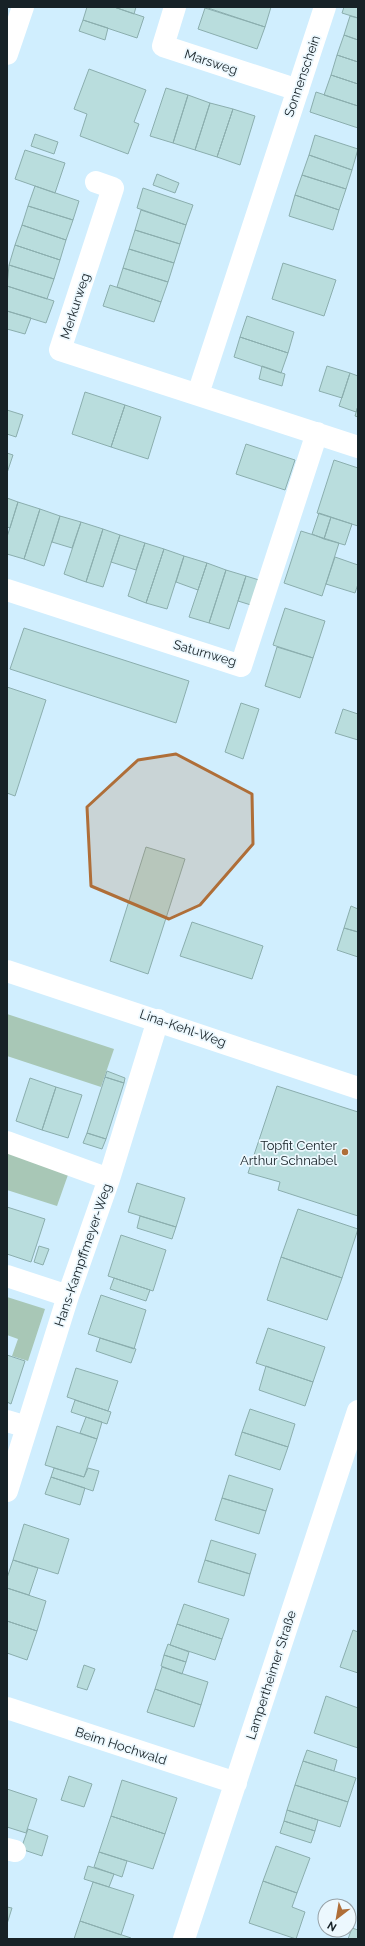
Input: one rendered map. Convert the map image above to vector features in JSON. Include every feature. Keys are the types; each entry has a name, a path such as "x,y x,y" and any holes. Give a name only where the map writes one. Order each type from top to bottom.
{"street":[{"path":"7,54 23,7"},
{"name":"Marsweg","path":"175,7 162,46 298,90"},
{"name":"Sonnenschein","path":"198,394 278,146 326,7"},
{"name":"Merkurweg","path":"96,182 113,188 60,350 358,447"},
{"name":"Saturnweg","path":"7,590 241,666 317,433"},
{"name":"Lina-Kehl-Weg","path":"7,971 158,1020 358,1088"},
{"name":"Hans-Kampffmeyer-Weg","path":"7,1491 17,1424 68,1296 108,1178 158,1020"},
{"path":"7,1142 108,1178"},
{"path":"7,1276 68,1296"},
{"name":"Lampertheimer Straße","path":"188,1938 236,1783 358,1411"},
{"name":"Beim Hochwald","path":"7,1708 236,1783"}],"highlighted area":[{"path":"176,754 252,794 253,844 200,905 169,919 91,886 87,807 138,760"}],"green space":[{"path":"7,1014 114,1049 101,1087 7,1056"},
{"path":"7,1152 69,1172 57,1206 7,1190"},
{"path":"7,1297 45,1309 28,1361 12,1356 18,1339 7,1335"}],"building":[{"path":"87,7 114,7 144,17 137,38 83,20"},
{"path":"114,7 136,7 134,14"},
{"path":"205,7 271,7 265,27"},
{"path":"344,7 358,7 358,18 342,13"},
{"path":"205,8 265,27 257,49 198,29"},
{"path":"350,16 358,18 358,40 344,35"},
{"path":"83,20 108,28 105,40 79,31"},
{"path":"344,35 358,40 358,62 337,55"},
{"path":"337,55 358,62 358,84 331,75"},
{"path":"89,69 146,90 134,122 139,124 128,154 80,136 87,114 74,109"},
{"path":"331,75 358,84 358,106 324,95"},
{"path":"166,88 188,95 173,143 150,136"},
{"path":"316,92 358,106 358,128 310,112"},
{"path":"188,95 210,103 195,150 173,143"},
{"path":"210,103 233,109 217,157 195,150"},
{"path":"233,109 255,116 240,165 217,157"},
{"path":"35,134 58,142 54,154 31,146"},
{"path":"315,135 358,149 352,170 309,155"},
{"path":"25,150 65,163 55,193 15,179"},
{"path":"309,155 352,170 346,189 302,175"},
{"path":"157,174 179,183 175,193 153,185"},
{"path":"302,175 346,189 339,210 295,195"},
{"path":"35,186 79,201 73,220 28,206"},
{"path":"143,188 193,205 186,225 137,208"},
{"path":"295,195 339,210 333,230 289,216"},
{"path":"28,206 73,220 66,240 22,225"},
{"path":"141,210 186,225 180,244 135,230"},
{"path":"22,225 66,240 60,260 15,245"},
{"path":"135,230 180,244 174,263 129,249"},
{"path":"15,245 60,260 54,279 9,265"},
{"path":"129,249 174,263 168,282 123,268"},
{"path":"283,263 336,280 324,316 272,299"},
{"path":"9,265 54,279 47,299 7,286"},
{"path":"123,268 168,282 161,302 117,287"},
{"path":"110,285 161,302 154,322 103,306"},
{"path":"7,286 54,301 46,323 7,311"},
{"path":"7,311 31,318 25,334 7,329"},
{"path":"247,316 294,332 288,353 240,337"},
{"path":"240,337 288,353 281,373 234,357"},
{"path":"262,366 285,374 282,386 259,379"},
{"path":"327,366 350,373 342,398 319,391"},
{"path":"350,373 358,376 358,406 356,412 339,406"},
{"path":"85,392 125,405 111,447 72,434"},
{"path":"125,405 161,417 148,459 111,447"},
{"path":"358,406 358,417 355,416"},
{"path":"7,410 23,415 16,437 7,434"},
{"path":"246,444 295,460 285,490 236,474"},
{"path":"7,453 13,455 7,473"},
{"path":"334,460 358,468 358,526 317,513"},
{"path":"7,498 18,502 10,528 7,527"},
{"path":"18,502 40,509 24,559 7,554 7,537"},
{"path":"40,509 60,516 44,566 24,559"},
{"path":"319,513 331,517 324,539 312,534"},
{"path":"60,516 81,522 72,548 52,542"},
{"path":"331,517 352,524 345,545 324,539"},
{"path":"81,522 103,529 86,582 64,574"},
{"path":"103,529 120,535 103,587 86,582"},
{"path":"301,531 339,543 322,596 284,583"},
{"path":"120,535 145,543 136,570 111,562"},
{"path":"145,543 164,549 146,603 128,596"},
{"path":"164,549 184,556 167,609 146,603"},
{"path":"184,556 207,563 198,590 176,582"},
{"path":"335,557 358,565 358,584 355,593 326,584"},
{"path":"207,563 226,570 209,623 189,617"},
{"path":"226,570 246,576 229,629 209,623"},
{"path":"246,576 259,580 251,605 238,601"},
{"path":"285,608 325,621 313,658 273,645"},
{"path":"24,628 189,681 176,723 10,669"},
{"path":"277,647 313,658 300,698 265,686"},
{"path":"7,687 46,700 15,796 7,793"},
{"path":"241,703 259,709 243,759 225,752"},
{"path":"343,709 358,714 358,740 335,733"},
{"path":"146,847 185,859 148,974 110,961"},
{"path":"351,906 358,909 358,932 344,928"},
{"path":"192,922 263,946 252,979 180,956"},
{"path":"344,928 358,932 358,957 337,950"},
{"path":"107,1071 125,1078 124,1083 105,1077"},
{"path":"105,1077 124,1083 106,1139 87,1133"},
{"path":"30,1078 56,1087 42,1130 16,1121"},
{"path":"277,1086 358,1112 358,1216 278,1190 280,1182 248,1173"},
{"path":"56,1087 82,1095 68,1138 42,1130"},
{"path":"87,1133 106,1139 102,1149 83,1143"},
{"path":"137,1183 185,1198 176,1227 128,1212"},
{"path":"7,1207 45,1219 31,1262 7,1254"},
{"path":"298,1209 358,1229 342,1278 281,1257"},
{"path":"140,1216 176,1227 172,1239 137,1228"},
{"path":"121,1235 166,1250 153,1291 108,1276"},
{"path":"39,1246 49,1249 43,1265 34,1262"},
{"path":"281,1257 342,1278 327,1320 267,1300"},
{"path":"114,1278 150,1290 146,1301 110,1289"},
{"path":"101,1295 146,1310 134,1349 88,1334"},
{"path":"268,1328 325,1347 313,1382 256,1363"},
{"path":"100,1338 136,1349 131,1363 96,1351"},
{"path":"7,1355 25,1361 11,1404 7,1402"},
{"path":"266,1366 313,1382 305,1406 259,1390"},
{"path":"76,1368 118,1381 108,1411 67,1397"},
{"path":"75,1400 111,1412 107,1424 71,1412"},
{"path":"250,1409 295,1424 288,1447 242,1432"},
{"path":"86,1417 102,1422 97,1439 80,1433"},
{"path":"57,1426 97,1439 84,1477 45,1465"},
{"path":"242,1432 288,1447 280,1470 235,1455"},
{"path":"54,1468 84,1477 88,1468 99,1471 93,1491 51,1477"},
{"path":"229,1475 273,1489 266,1511 222,1498"},
{"path":"51,1477 85,1488 80,1505 45,1494"},
{"path":"222,1498 266,1511 259,1534 215,1520"},
{"path":"24,1524 69,1539 58,1574 13,1560"},
{"path":"211,1540 256,1554 250,1574 205,1560"},
{"path":"13,1560 38,1568 29,1595 7,1588 7,1578"},
{"path":"205,1560 250,1574 244,1596 198,1582"},
{"path":"7,1588 46,1601 37,1631 7,1621"},
{"path":"184,1604 229,1619 222,1639 177,1624"},
{"path":"7,1621 37,1631 27,1660 7,1653"},
{"path":"177,1624 222,1639 215,1660 170,1645"},
{"path":"353,1630 358,1632 358,1673 340,1667"},
{"path":"168,1644 189,1652 186,1662 164,1655"},
{"path":"164,1655 186,1662 182,1674 161,1666"},
{"path":"84,1665 95,1669 87,1690 77,1687"},
{"path":"162,1667 208,1682 201,1705 155,1689"},
{"path":"155,1689 201,1705 194,1727 147,1712"},
{"path":"326,1696 358,1708 358,1748 314,1733"},
{"path":"307,1750 337,1760 334,1771 303,1761"},
{"path":"303,1761 356,1778 348,1802 295,1785"},
{"path":"69,1776 92,1784 84,1807 61,1800"},
{"path":"122,1780 177,1798 165,1834 111,1816"},
{"path":"295,1785 348,1802 340,1827 287,1810"},
{"path":"7,1789 37,1799 26,1833 7,1827"},
{"path":"287,1810 318,1820 315,1831 284,1821"},
{"path":"111,1816 165,1834 153,1869 99,1852"},
{"path":"284,1821 315,1831 311,1843 280,1833"},
{"path":"28,1829 48,1836 42,1856 21,1849"},
{"path":"276,1846 310,1858 297,1893 263,1881"},
{"path":"99,1852 127,1861 122,1877 94,1867"},
{"path":"88,1866 114,1874 109,1887 84,1879"},
{"path":"263,1881 297,1893 292,1907 305,1912 296,1939 249,1923"},
{"path":"93,1882 134,1895 121,1935 80,1921"},
{"path":"7,1907 12,1908 7,1924"},
{"path":"80,1921 131,1938 74,1939"},
{"path":"358,1930 358,1939 348,1939 357,1938"}],"place":[{"name":"Topfit Center Arthur Schnabel","path":"345,1152"}]}
